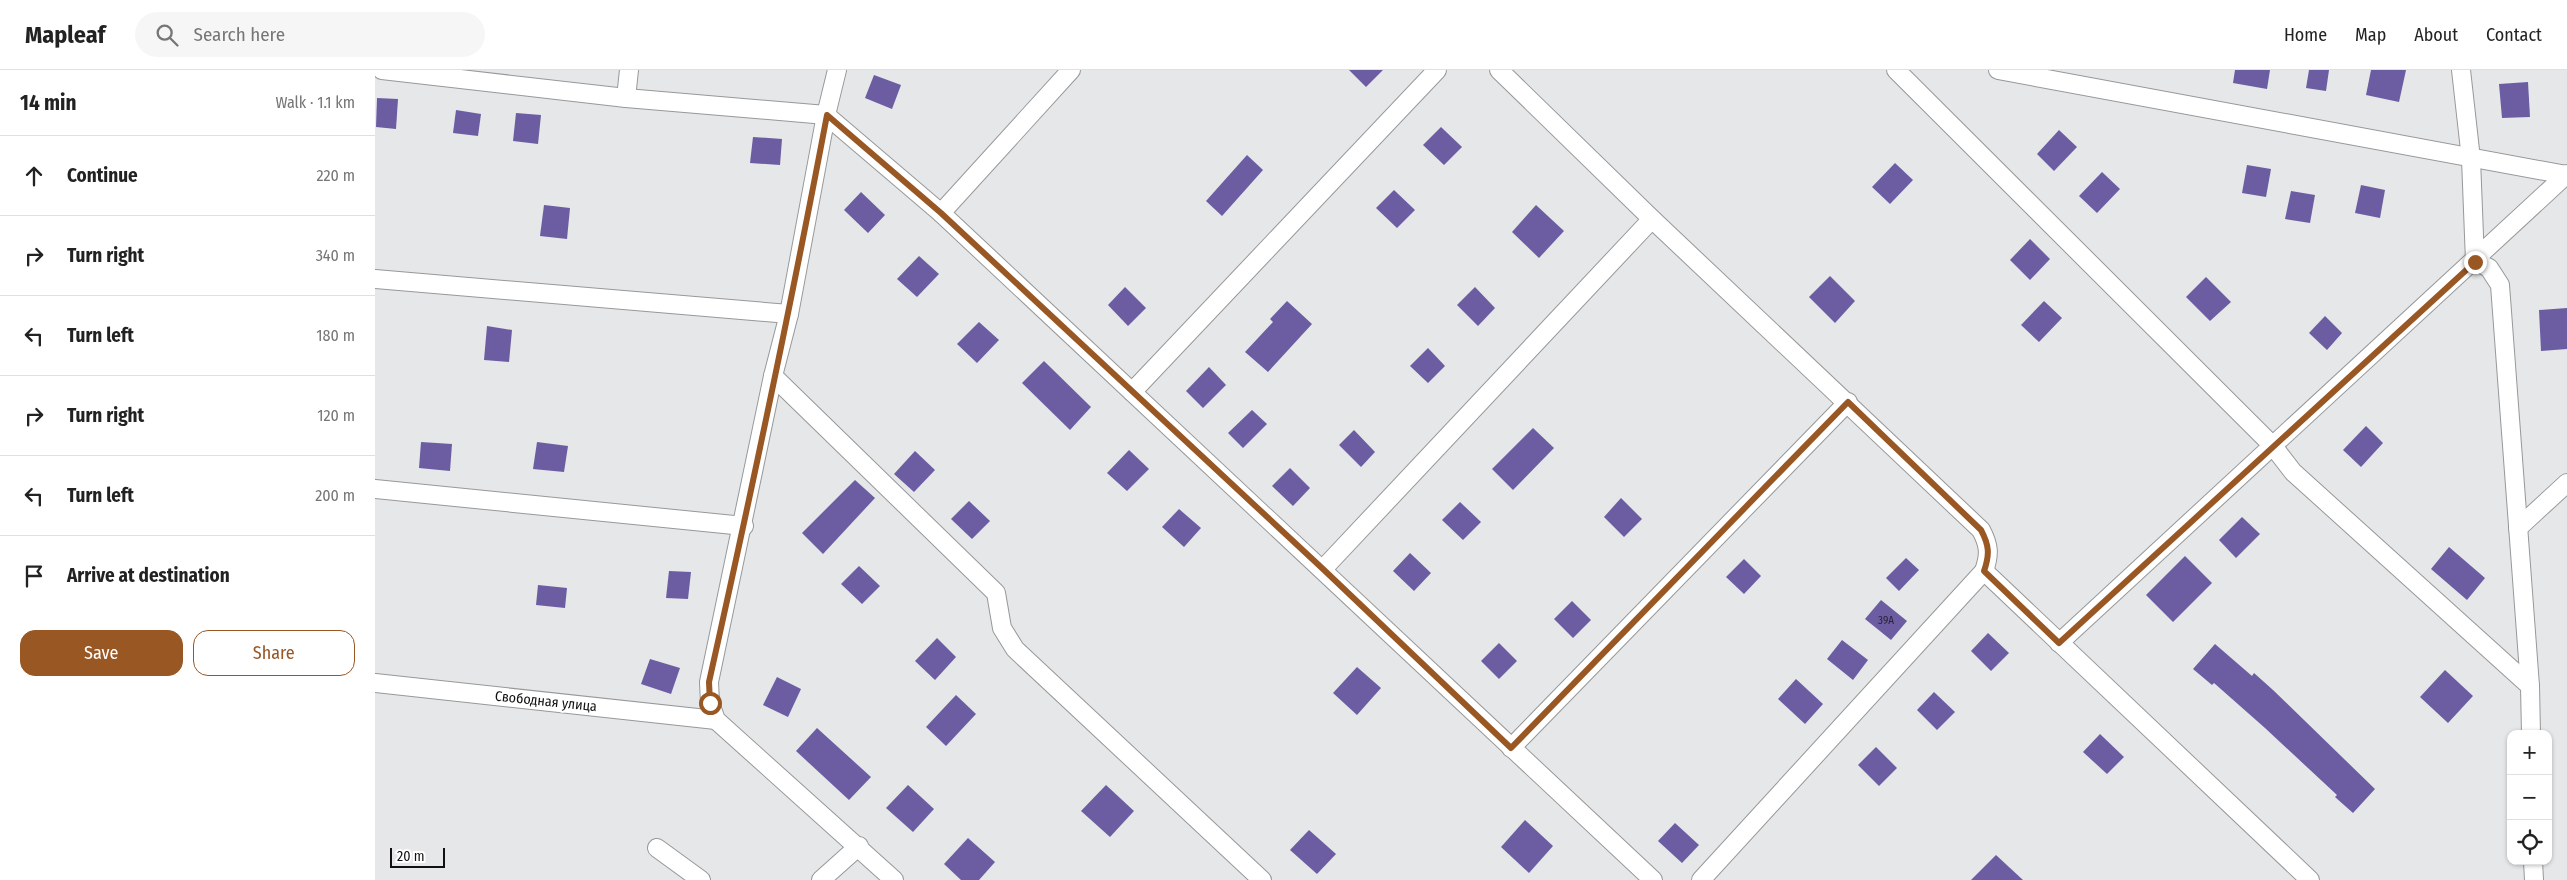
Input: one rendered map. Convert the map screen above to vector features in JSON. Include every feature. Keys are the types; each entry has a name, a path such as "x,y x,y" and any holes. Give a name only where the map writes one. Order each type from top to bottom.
{"street":[{"path":"382,70 626,98 827,115 941,213 1653,880"},
{"path":"626,98 629,70"},
{"path":"837,70 789,314 773,376 744,526 709,682 710,703 717,720 859,846 894,880"},
{"path":"941,213 1071,70"},
{"path":"1132,392 1437,70"},
{"path":"1499,70 1652,219 1848,402 1981,530 1988,544 1989,557 1984,571 1701,880"},
{"path":"1896,70 2273,446 2293,472 2530,686"},
{"path":"1998,70 2471,159 2566,174"},
{"path":"2461,70 2471,159 2475,262"},
{"path":"2059,643 2475,262 2566,174"},
{"path":"1323,569 1652,219"},
{"path":"2475,262 2489,268 2500,285 2530,686 2531,730"},
{"path":"375,279 789,314"},
{"path":"773,376 996,593 1003,628 1015,650 1262,880"},
{"path":"1511,748 1848,402"},
{"path":"2518,528 2567,483"},
{"path":"375,489 744,526"},
{"path":"1984,571 2309,880"},
{"name":"Свободная улица","path":"375,682 717,720"},
{"path":"821,880 859,846"},
{"path":"657,848 701,880"},
{"path":"2533,865 2533,880"}],"building":[{"path":"1349,70 1383,70 1366,87"},
{"path":"2235,70 2270,70 2267,89 2233,83"},
{"path":"2309,70 2329,70 2326,91 2306,88"},
{"path":"2371,70 2406,70 2399,102 2366,95"},
{"path":"874,75 901,85 892,109 865,98"},
{"path":"2528,82 2530,117 2502,118 2499,84"},
{"path":"377,98 398,99 396,129 376,127"},
{"path":"456,110 481,114 478,136 453,133"},
{"path":"516,113 541,115 538,144 513,141"},
{"path":"1441,127 1462,147 1444,165 1423,145"},
{"path":"2059,130 2077,147 2054,171 2037,154"},
{"path":"753,137 782,139 780,165 750,163"},
{"path":"1247,155 1263,170 1222,216 1206,201"},
{"path":"1895,163 1913,180 1890,204 1872,187"},
{"path":"2247,165 2271,169 2266,197 2242,193"},
{"path":"2102,172 2120,189 2097,213 2079,196"},
{"path":"2361,185 2385,190 2380,218 2355,213"},
{"path":"1394,190 1415,210 1397,228 1376,208"},
{"path":"2291,191 2315,195 2310,223 2285,219"},
{"path":"861,192 885,215 868,233 844,210"},
{"path":"544,205 570,208 567,239 540,236"},
{"path":"1536,205 1564,231 1539,258 1512,232"},
{"path":"2030,239 2050,259 2030,280 2010,260"},
{"path":"919,256 939,274 917,297 897,279"},
{"path":"1830,276 1855,301 1835,323 1809,297"},
{"path":"2206,277 2231,302 2210,321 2186,297"},
{"path":"1125,287 1146,308 1128,326 1108,305"},
{"path":"1475,287 1495,308 1478,326 1457,305"},
{"path":"1287,301 1312,324 1268,372 1245,352 1273,322 1270,319"},
{"path":"2044,301 2062,318 2039,342 2021,325"},
{"path":"2567,308 2567,349 2541,351 2539,310"},
{"path":"2325,316 2342,333 2327,350 2309,333"},
{"path":"979,322 999,340 977,363 957,344"},
{"path":"487,326 512,330 509,362 484,360"},
{"path":"1428,348 1445,366 1428,383 1410,366"},
{"path":"1044,361 1091,407 1070,430 1022,383"},
{"path":"1209,367 1226,385 1203,408 1186,391"},
{"path":"1252,410 1267,424 1243,448 1228,433"},
{"path":"2366,426 2383,443 2361,467 2343,450"},
{"path":"1533,428 1554,448 1513,490 1492,469"},
{"path":"1354,430 1375,452 1361,467 1339,445"},
{"path":"421,442 452,444 450,471 419,468"},
{"path":"537,442 568,446 564,472 533,469"},
{"path":"1129,450 1149,469 1127,491 1107,473"},
{"path":"915,451 935,470 914,492 894,474"},
{"path":"1290,468 1310,488 1293,506 1272,486"},
{"path":"855,480 875,498 823,554 802,533"},
{"path":"1621,498 1642,519 1624,537 1604,517"},
{"path":"969,501 990,521 972,539 951,519"},
{"path":"1460,502 1481,522 1463,540 1442,520"},
{"path":"1179,509 1201,528 1184,547 1162,527"},
{"path":"2242,517 2260,534 2236,558 2219,540"},
{"path":"2449,547 2485,578 2467,600 2431,569"},
{"path":"1410,553 1431,573 1414,591 1393,571"},
{"path":"2185,556 2212,583 2173,622 2146,595"},
{"path":"1906,558 1919,570 1899,591 1886,578"},
{"path":"1744,559 1761,576 1744,594 1726,577"},
{"path":"859,566 880,586 862,604 841,584"},
{"path":"669,571 691,572 688,599 666,598"},
{"path":"538,585 567,588 565,608 536,605"},
{"path":"1881,600 1907,621 1891,640 1865,619"},
{"path":"1572,601 1591,620 1573,638 1554,619"},
{"path":"1988,633 2009,653 1991,671 1971,651"},
{"path":"937,638 956,657 935,680 915,661"},
{"path":"1842,640 1868,660 1853,680 1827,659"},
{"path":"1499,643 1517,661 1499,679 1481,661"},
{"path":"2215,644 2252,676 2254,673 2273,690 2375,789 2353,813 2335,797 2337,795 2265,728 2214,683 2212,685 2193,669"},
{"path":"650,659 680,668 671,694 641,684"},
{"path":"1357,667 1381,688 1357,715 1333,693"},
{"path":"2445,670 2473,696 2448,723 2420,697"},
{"path":"777,677 801,689 788,717 763,705"},
{"path":"1796,679 1823,704 1805,724 1778,699"},
{"path":"1934,692 1955,712 1937,730 1917,710"},
{"path":"956,695 976,714 946,746 926,727"},
{"path":"817,728 871,777 849,800 796,751"},
{"path":"2100,734 2124,757 2107,774 2083,752"},
{"path":"1876,747 1897,768 1879,786 1858,765"},
{"path":"908,785 934,809 913,832 886,808"},
{"path":"1106,785 1134,811 1110,837 1081,811"},
{"path":"1525,820 1553,846 1529,873 1501,847"},
{"path":"1675,823 1699,845 1682,863 1658,841"},
{"path":"1309,830 1336,854 1317,874 1290,850"},
{"path":"968,838 995,862 979,880 961,880 944,864"},
{"path":"1996,855 2023,880 1971,880"}],"route":[{"path":"710,703 709,682 744,526 773,376 789,314 827,115 941,213 1323,569 1511,748 1848,402 1981,530 1988,544 1989,557 1984,571 2059,643 2475,262"}]}
